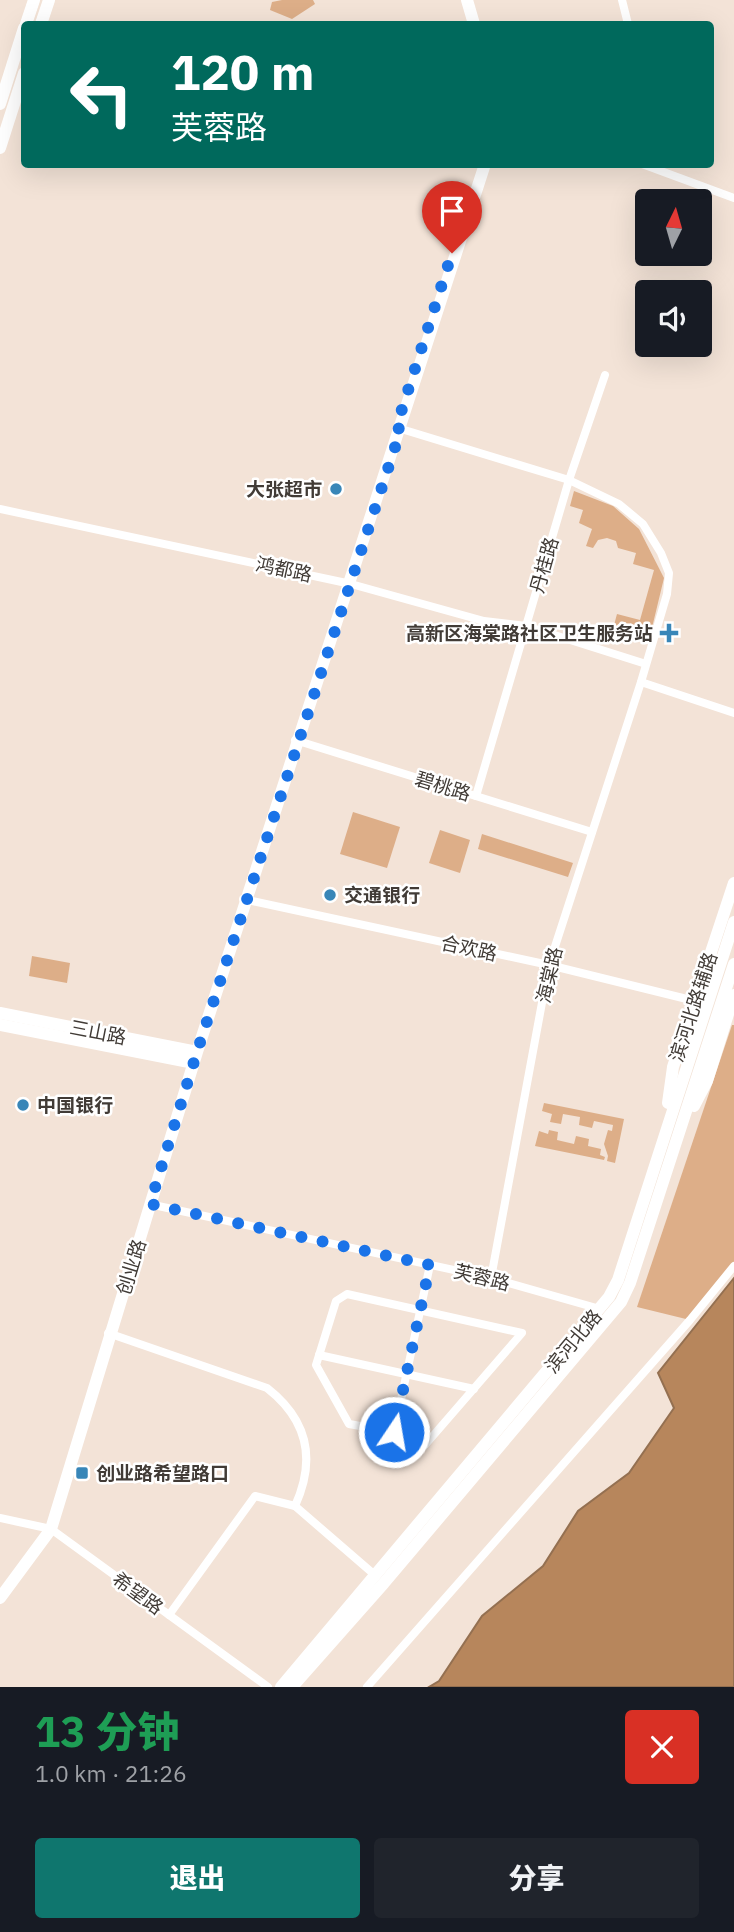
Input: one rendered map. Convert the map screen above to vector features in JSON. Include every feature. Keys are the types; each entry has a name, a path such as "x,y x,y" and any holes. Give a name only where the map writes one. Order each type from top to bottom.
{"street":[{"path":"27,21 34,0"},
{"path":"42,21 49,0"},
{"path":"467,0 473,21"},
{"path":"473,0 479,21"},
{"path":"622,0 627,21"},
{"path":"0,104 21,38"},
{"path":"0,148 2,134 21,81"},
{"name":"创业路","path":"398,429 479,168"},
{"name":"创业路","path":"0,1598 48,1528 193,1057 484,168"},
{"path":"651,168 734,198"},
{"name":"丹桂路","path":"476,796 569,480 605,375"},
{"name":"海棠路","path":"398,429 569,480 619,504 643,524 661,553 669,573 667,594 641,681 549,965 491,1278"},
{"name":"鸿都路","path":"0,509 348,583 484,621 526,626 646,664"},
{"path":"641,681 734,713"},
{"name":"碧桃路","path":"297,740 592,832"},
{"name":"滨河北路辅路","path":"663,1134 673,1067 734,883"},
{"name":"合欢路","path":"245,900 549,965 695,1001"},
{"name":"滨河北路","path":"606,1311 734,922"},
{"name":"滨河北路","path":"292,1687 379,1579 630,1283 734,964"},
{"name":"滨河北路辅路","path":"678,1138 707,1082 734,995"},
{"name":"三山路","path":"0,1013 193,1057"},
{"name":"三山路","path":"0,1025 193,1057"},
{"name":"芙蓉路","path":"148,1203 491,1278 606,1311"},
{"path":"394,1432 430,1265"},
{"path":"367,1687 690,1320 734,1266"},
{"path":"347,1294 420,1311 522,1333 425,1445 394,1432 349,1424 316,1365 336,1301 347,1294"},
{"path":"108,1333 267,1388 282,1400 297,1419 305,1444 307,1466 302,1490 295,1506"},
{"path":"319,1354 474,1389"},
{"path":"169,1615 255,1496 295,1506 379,1579"},
{"name":"希望路","path":"0,1518 48,1528 268,1687"},
{"name":"创业路","path":"0,1589 48,1528"},
{"name":"滨河北路","path":"281,1687 379,1579"}],"shaded area":[{"path":"313,0 315,4 292,19 270,10 272,2"},
{"path":"574,491 613,506 639,529 664,578 650,636 614,625 617,614 640,620 654,570 633,564 636,553 618,548 616,541 607,538 598,540 593,548 586,546 592,529 579,523 583,510 570,506"},
{"path":"353,812 400,827 387,868 340,854"},
{"path":"440,830 470,840 460,873 429,863"},
{"path":"482,834 573,863 568,877 478,849"},
{"path":"32,956 70,963 67,983 29,976"},
{"path":"732,1025 734,1266 690,1320 637,1307"},
{"path":"544,1103 624,1119 615,1163 607,1161 604,1144 608,1130 612,1131 613,1125 594,1121 592,1128 579,1125 580,1117 563,1114 561,1124 550,1122 552,1114 542,1111"},
{"path":"549,1130 558,1132 557,1140 574,1144 576,1136 589,1139 588,1146 601,1149 600,1155 605,1157 604,1160 535,1146 539,1131 548,1134"},
{"path":"734,1278 734,1687 429,1687 439,1681 482,1616 543,1566 578,1511 629,1473 674,1408 658,1373"}],"place":[{"name":"大张超市","path":"336,489"},
{"name":"高新区海棠路社区卫生服务站","path":"669,633"},
{"name":"交通银行","path":"330,895"},
{"name":"中国银行","path":"23,1105"},
{"name":"创业路希望路口","path":"82,1473"}],"route":[{"path":"394,1432 430,1265 150,1204 197,1052 401,429 396,428 452,253"}]}
